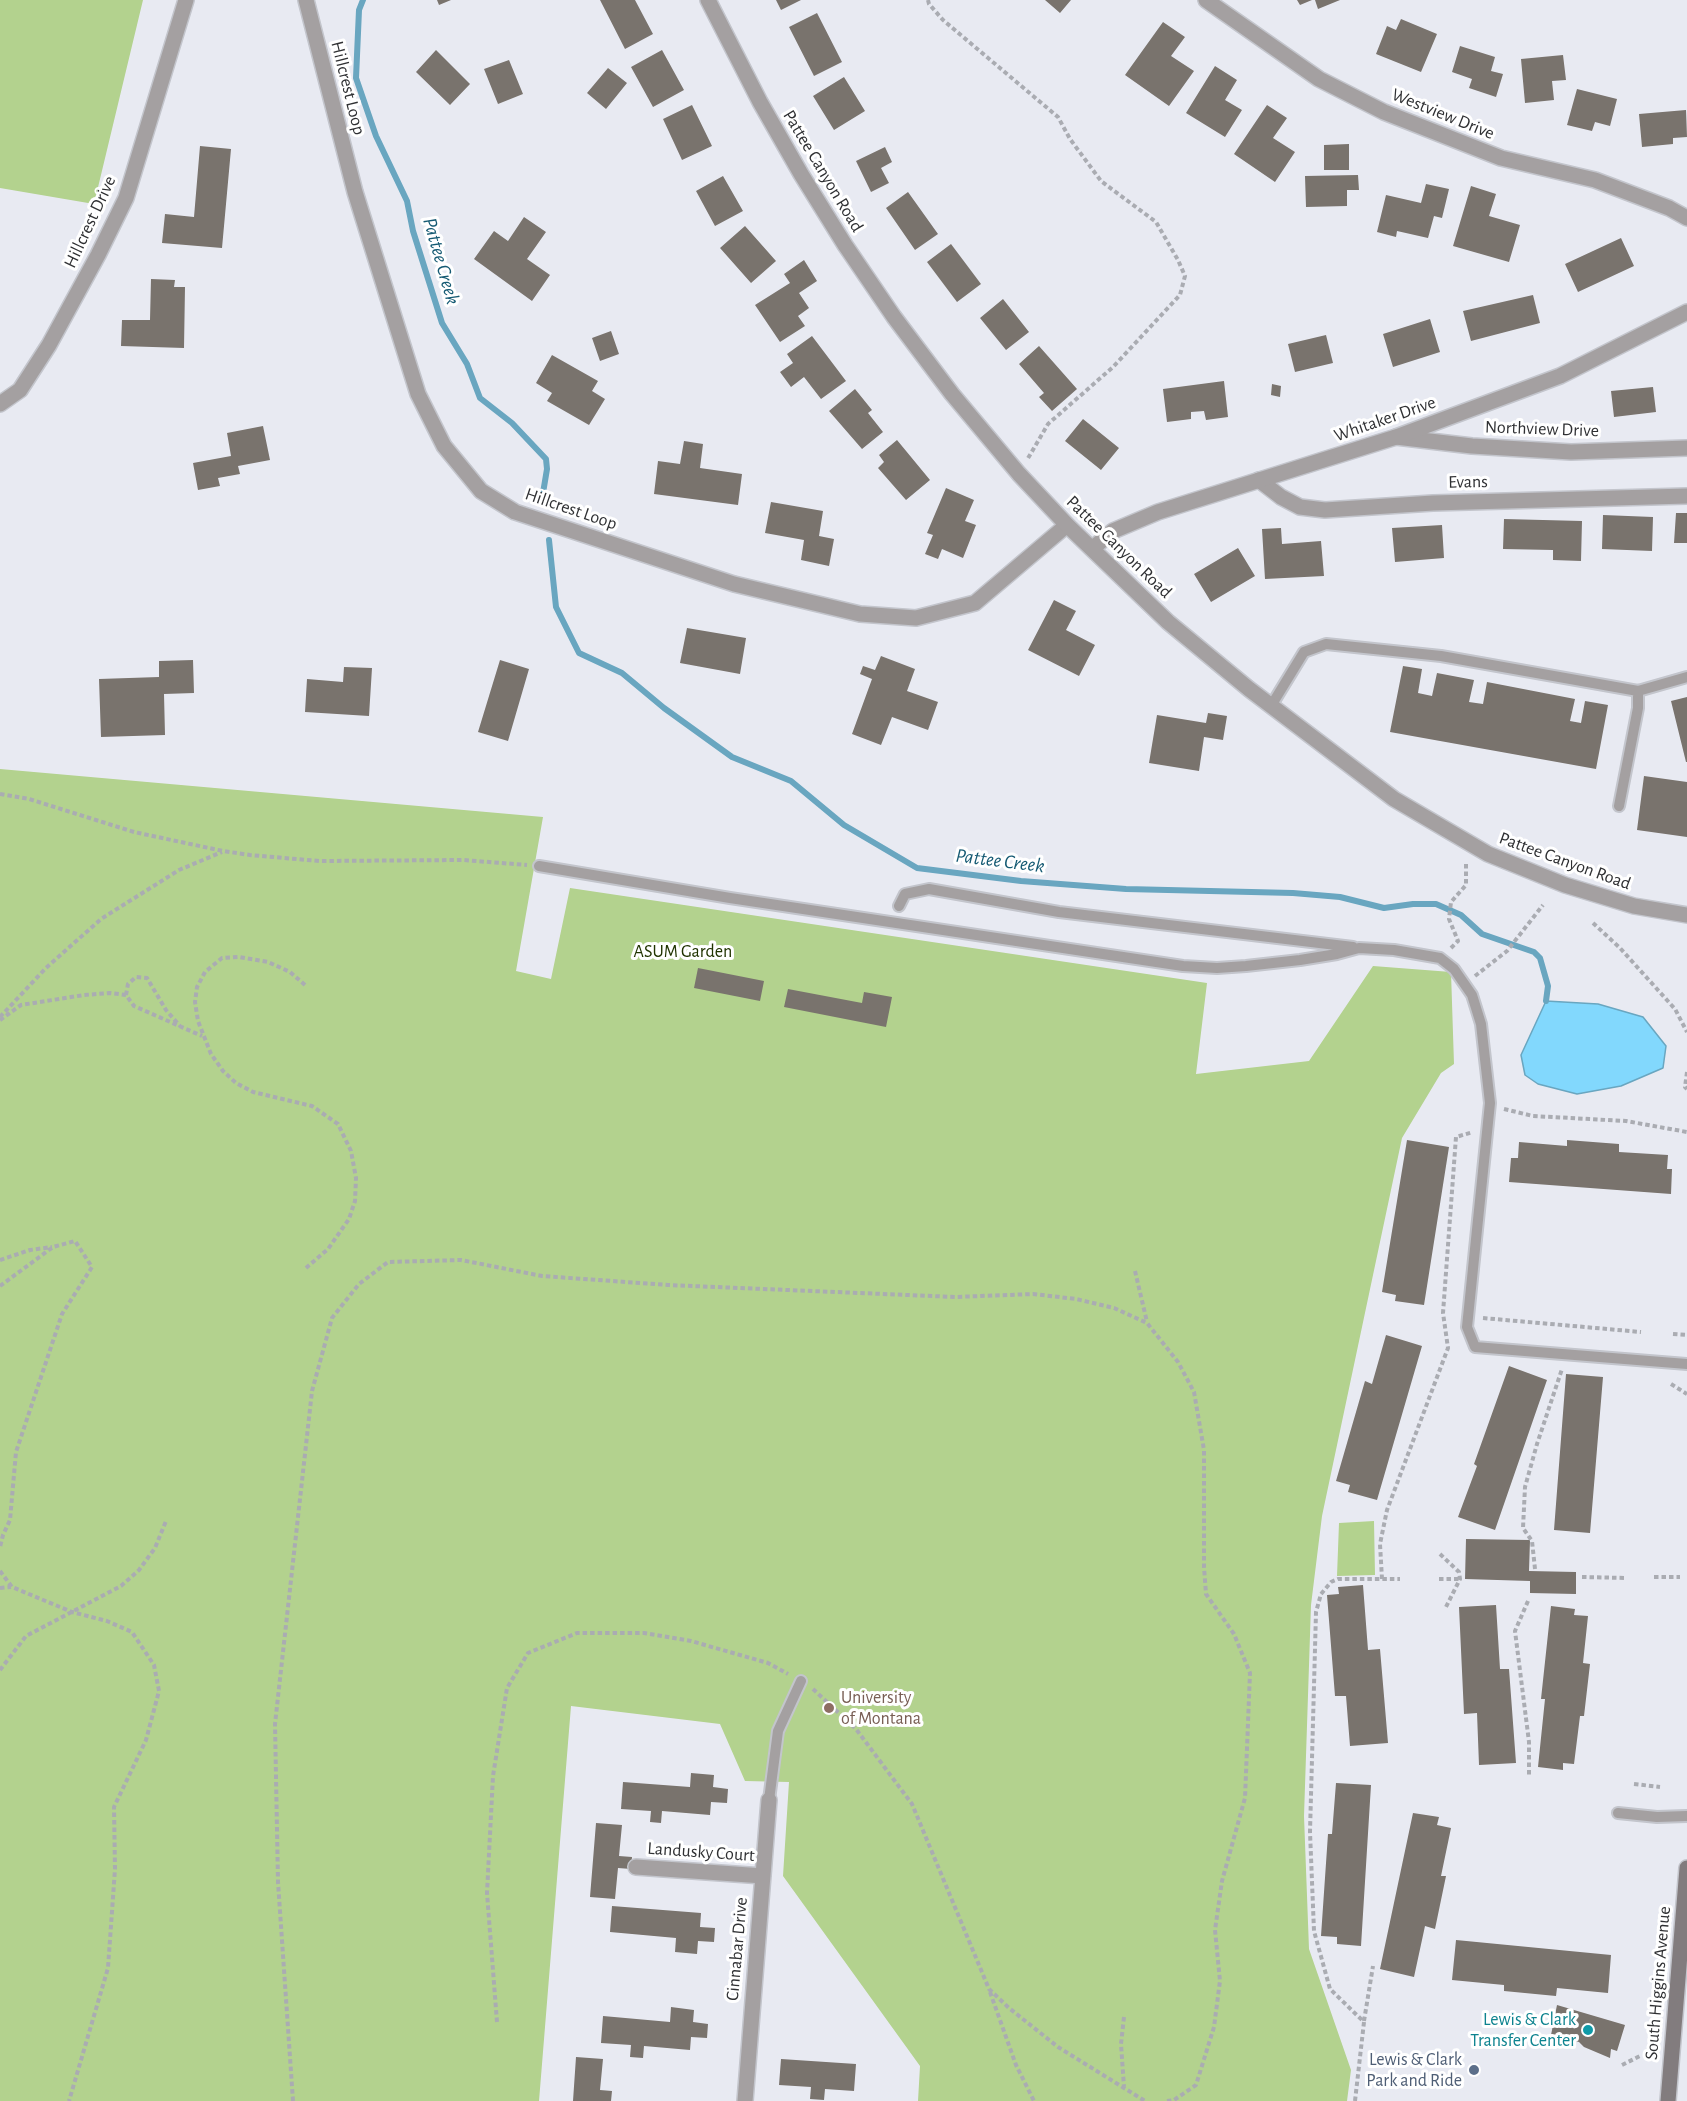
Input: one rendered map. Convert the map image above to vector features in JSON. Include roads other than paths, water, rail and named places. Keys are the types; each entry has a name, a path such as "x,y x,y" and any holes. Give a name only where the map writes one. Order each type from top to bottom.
{"main road":[{"name":"South Higgins Avenue","path":"1668,2101 1683,1964 1687,1868"}],"street":[{"name":"Hillcrest Drive","path":"0,404 20,390 50,345 126,198 186,0"},
{"name":"Hillcrest Loop","path":"306,0 355,192 418,394 444,446 481,491 515,512 734,584 860,614 916,618 975,603 1067,525"},
{"name":"Pattee Canyon Road","path":"708,0 760,102 801,174 894,317 939,377 1019,474 1067,525 1168,621 1271,706 1394,799 1488,854 1565,885 1634,906 1687,915"},
{"name":"Westview Drive","path":"1206,0 1318,79 1384,112 1501,158 1595,180 1669,208 1687,218"},
{"name":"Whitaker Drive","path":"1092,549 1113,531 1128,523 1396,437 1560,376 1687,312"},
{"name":"Northview Drive","path":"1396,437 1472,446 1571,452 1687,448"},
{"name":"Evans","path":"1259,480 1281,497 1300,507 1325,510 1433,503 1687,496"},
{"name":"Cinnabar Drive","path":"745,2101 769,1800"},
{"name":"Landusky Court","path":"636,1867 763,1876"}],"lane":[{"path":"1271,706 1304,652 1326,644 1441,656 1638,691 1687,677"},
{"path":"1619,806 1638,708 1638,691"},
{"path":"539,866 730,898 1183,966 1217,968 1246,966 1309,959 1359,948"},
{"path":"899,906 905,894 929,890 1059,912 1440,958 1454,969 1472,994 1481,1024 1490,1103 1467,1327 1475,1347 1687,1364"},
{"path":"769,1800 778,1731 801,1681"},
{"path":"1618,1813 1657,1817 1687,1816"}],"water":[{"path":"1546,1001 1598,1004 1643,1017 1666,1046 1663,1068 1621,1086 1577,1094 1538,1084 1525,1075 1521,1055"}],"waterway":[{"name":"Pattee Creek","path":"363,0 359,10 356,78 376,136 407,201 413,231 442,323 467,364 480,398 512,423 546,459 547,469 543,493 545,504"},
{"name":"Pattee Creek","path":"549,540 556,607 579,653 622,673 664,708 732,757 791,781 844,825 917,868 1021,881 1126,889 1293,893 1340,897 1384,908 1436,904 1461,915 1482,934 1534,952 1540,958 1548,986 1546,1001"}],"place":[{"name":"University of Montana","path":"829,1708"},
{"name":"Lewis & Clark Transfer Center","path":"1588,2030"},
{"name":"Lewis & Clark Park and Ride","path":"1474,2070"}],"park label":[{"name":"ASUM Garden","path":"683,952"}]}
